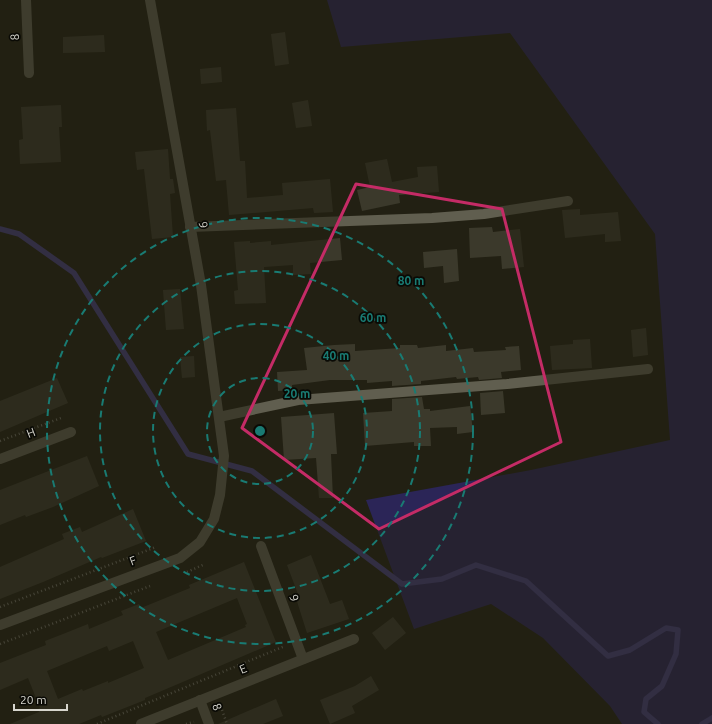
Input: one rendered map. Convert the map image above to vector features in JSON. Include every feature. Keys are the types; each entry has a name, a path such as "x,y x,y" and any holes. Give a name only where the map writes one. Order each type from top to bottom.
{"street":[{"name":"8","path":"26,0 29,73"},
{"name":"9","path":"150,0 201,285 224,456"},
{"path":"190,227 432,218 484,214 568,201"},
{"path":"219,418 298,400 507,384 648,369"},
{"name":"H","path":"0,459 71,432"},
{"name":"F","path":"0,626 180,558 200,542 214,518 220,495 224,456"},
{"name":"9","path":"261,546 303,659"},
{"name":"E","path":"141,724 354,639"},
{"name":"8","path":"200,700 209,724"}],"path":[{"path":"0,442 61,418"},
{"path":"0,607 156,547"},
{"path":"183,573 205,564"},
{"path":"0,644 154,584"},
{"path":"97,724 296,641"},
{"path":"222,710 227,724"},
{"path":"186,724 193,721 194,724"}],"highlighted area":[{"path":"356,184 502,209 561,442 379,529 242,428"}],"shaded area":[{"path":"327,0 712,0 712,724 622,724 610,706 543,638 491,604 414,629 366,500 531,470 670,440 655,234 510,33 341,47"}],"building":[{"path":"285,32 289,64 275,66 271,34"},
{"path":"104,35 105,52 63,53 63,37"},
{"path":"221,67 222,82 201,84 200,69"},
{"path":"308,100 312,126 296,128 292,103"},
{"path":"61,105 62,127 59,127 61,162 20,164 19,140 23,139 21,107"},
{"path":"236,108 240,161 245,161 247,198 283,195 282,183 330,179 333,212 314,213 313,208 229,215 226,180 216,181 210,130 207,131 206,110"},
{"path":"168,149 170,179 173,179 175,193 170,194 173,237 152,239 144,169 137,170 135,152"},
{"path":"387,159 392,182 418,177 417,167 437,166 439,192 399,195 400,203 362,211 357,190 370,187 365,163"},
{"path":"580,209 580,215 618,212 621,241 605,242 605,234 565,238 562,210"},
{"path":"492,227 493,232 520,229 524,267 502,269 501,256 470,258 469,228"},
{"path":"340,238 342,260 310,263 311,274 293,275 293,265 264,267 266,303 235,304 234,291 238,290 234,242 250,241 250,243 271,241 271,245"},
{"path":"457,249 459,281 444,283 443,266 424,268 423,252"},
{"path":"180,289 184,329 166,330 163,290"},
{"path":"646,328 648,355 633,357 631,330"},
{"path":"590,339 592,368 552,370 550,346 573,344 573,340"},
{"path":"355,344 355,351 400,348 400,345 417,345 418,348 446,345 446,351 473,348 474,352 506,350 505,347 519,346 521,370 501,372 502,378 479,380 478,377 457,379 456,377 421,381 421,384 392,386 392,381 367,383 367,380 330,380 292,385 292,390 278,391 277,372 307,370 304,348"},
{"path":"194,356 195,377 182,378 180,357"},
{"path":"57,378 68,403 0,432 0,401"},
{"path":"503,391 505,413 481,415 480,393"},
{"path":"422,397 424,409 430,409 430,411 470,406 473,432 457,434 457,427 430,428 431,446 414,446 414,442 365,446 363,413 392,411 392,399"},
{"path":"334,413 337,454 331,454 333,498 319,498 316,458 284,460 281,417"},
{"path":"87,456 99,486 53,507 26,517 25,515 0,525 0,490"},
{"path":"133,509 146,541 102,558 101,557 0,599 0,567 64,539 62,534 80,527 82,532"},
{"path":"311,555 330,604 342,600 349,619 307,633 295,595 298,594 287,565"},
{"path":"244,562 276,642 145,698 145,700 102,717 101,715 79,724 10,724 39,712 38,709 40,708 28,678 0,690 0,663 46,645 45,641 88,624 89,629 123,615 121,611 139,604 141,608 190,588 189,585","holes":["237,598 247,624 245,625 246,627 168,660 156,632","133,641 144,668 108,683 108,681 83,691 82,689 58,699 47,671 107,646 109,651"]},
{"path":"393,617 406,633 385,650 372,633"},
{"path":"371,676 379,690 352,706 355,713 330,724 320,700 355,686"},
{"path":"276,699 283,716 263,724 218,724"}],"waterway":[{"path":"0,229 19,234 74,273 188,454 252,471 402,584 442,579 476,565 526,581 608,656 630,650 666,628 678,630 676,654 662,686 646,699 644,712 658,724"},
{"path":"702,724 712,718"}]}
